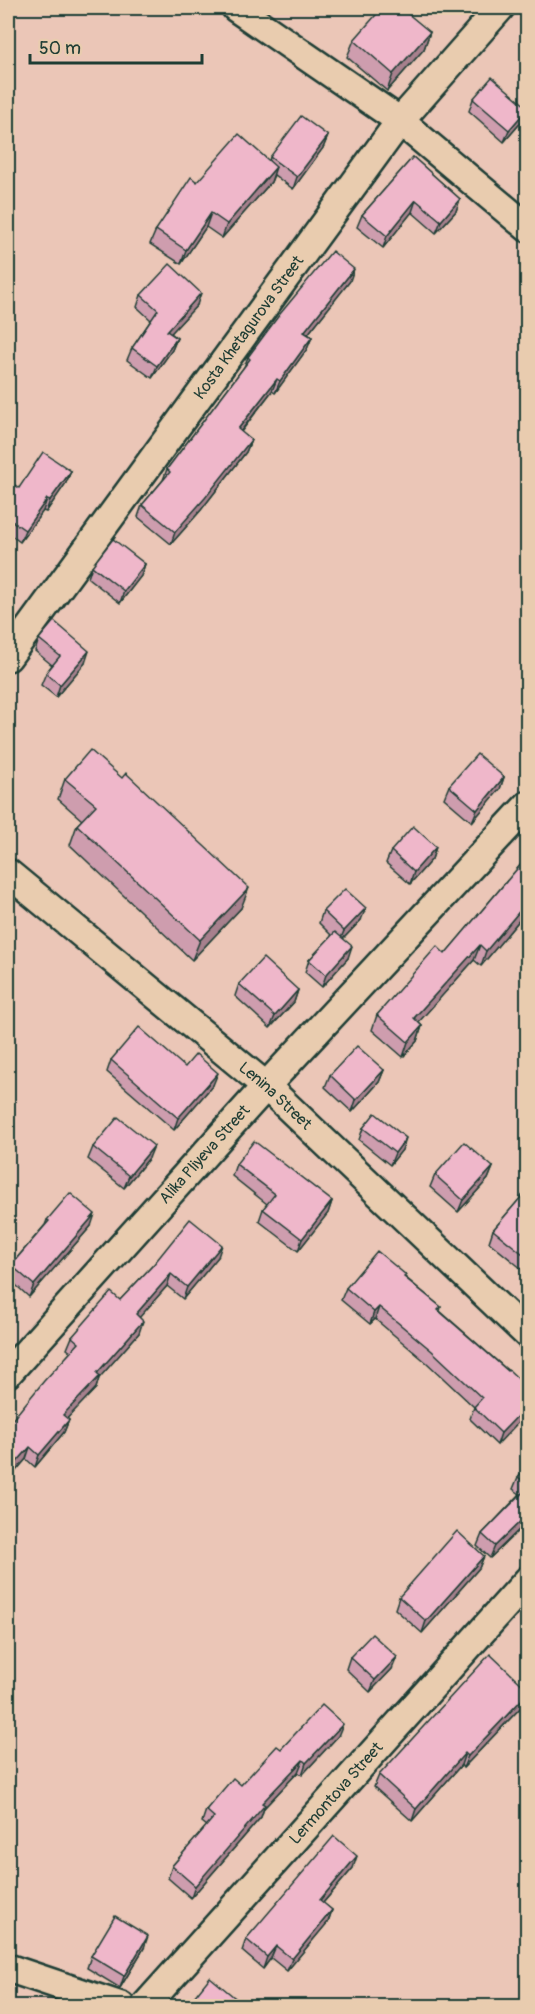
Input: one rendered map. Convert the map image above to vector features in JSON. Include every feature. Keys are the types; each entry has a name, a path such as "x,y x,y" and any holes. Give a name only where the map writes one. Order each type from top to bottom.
{"street":[{"path":"236,8 400,122 528,228"},
{"name":"Kosta Khetagurova Street","path":"8,657 400,122 500,8"},
{"name":"Alika Pliyeva Street","path":"8,1373 266,1086 528,805"},
{"name":"Lenina Street","path":"8,873 266,1086 528,1335"},
{"name":"Lermontova Street","path":"145,2007 528,1580"},
{"path":"8,1968 121,2007"}],"building":[{"path":"382,8 401,8 430,32 393,74 354,40"},
{"path":"492,77 528,108 509,130 473,99"},
{"path":"301,116 328,136 297,177 270,157"},
{"path":"239,134 276,167 227,224 211,213 186,250 156,230 191,177 197,182"},
{"path":"413,157 460,199 441,221 416,200 387,236 362,215"},
{"path":"332,251 354,269 304,332 312,337 280,381 277,379 238,429 251,440 175,532 142,505 170,472 167,469 250,359 248,357 280,314"},
{"path":"170,264 201,293 167,331 177,338 157,366 132,348 158,310 141,295"},
{"path":"43,452 71,471 25,530 8,518 8,495 15,485 19,488"},
{"path":"113,539 145,564 124,591 92,566"},
{"path":"54,621 89,651 60,685 46,673 60,656 39,639"},
{"path":"8,718 14,724 8,732"},
{"path":"90,750 122,778 126,773 249,888 200,940 77,825 96,805 65,779"},
{"path":"477,754 504,777 477,810 449,786"},
{"path":"413,826 436,847 414,872 391,851"},
{"path":"528,856 528,901 486,951 480,945 414,1018 422,1026 408,1042 377,1015 437,946 445,954"},
{"path":"345,889 366,908 344,931 323,911"},
{"path":"335,932 352,946 326,975 309,960"},
{"path":"263,958 298,990 275,1016 239,984"},
{"path":"139,1027 185,1067 196,1054 218,1073 178,1118 111,1060"},
{"path":"357,1046 384,1070 356,1100 330,1075"},
{"path":"375,1113 406,1138 395,1153 363,1128"},
{"path":"118,1117 154,1146 129,1176 93,1147"},
{"path":"254,1141 332,1201 302,1239 263,1209 275,1194 236,1164"},
{"path":"464,1142 493,1167 463,1200 435,1175"},
{"path":"528,1189 528,1258 493,1230"},
{"path":"70,1193 95,1214 34,1285 11,1265"},
{"path":"190,1219 222,1245 187,1287 171,1274 136,1314 143,1321 97,1373 100,1376 63,1415 69,1420 39,1455 30,1447 8,1472 8,1425 79,1343 72,1337 111,1292 120,1300 153,1265"},
{"path":"377,1251 441,1307 438,1310 528,1388 528,1405 501,1433 474,1407 482,1398 432,1351 379,1307 374,1312 346,1288"},
{"path":"528,1465 528,1485 518,1477"},
{"path":"528,1487 528,1514 495,1546 482,1534"},
{"path":"457,1531 484,1556 426,1621 399,1597"},
{"path":"372,1634 397,1657 375,1680 350,1657"},
{"path":"490,1654 528,1690 528,1693 468,1756 465,1753 416,1809 379,1775"},
{"path":"322,1705 343,1724 306,1763 303,1760 262,1803 265,1805 195,1886 172,1866 214,1817 206,1810 233,1778 241,1785 277,1746 281,1749"},
{"path":"334,1836 357,1856 320,1900 332,1910 292,1959 276,1946 267,1957 246,1939"},
{"path":"115,1916 148,1936 124,1976 91,1956"},
{"path":"210,1977 246,2007 186,2007"},
{"path":"368,2002 374,2007 364,2007"}]}
